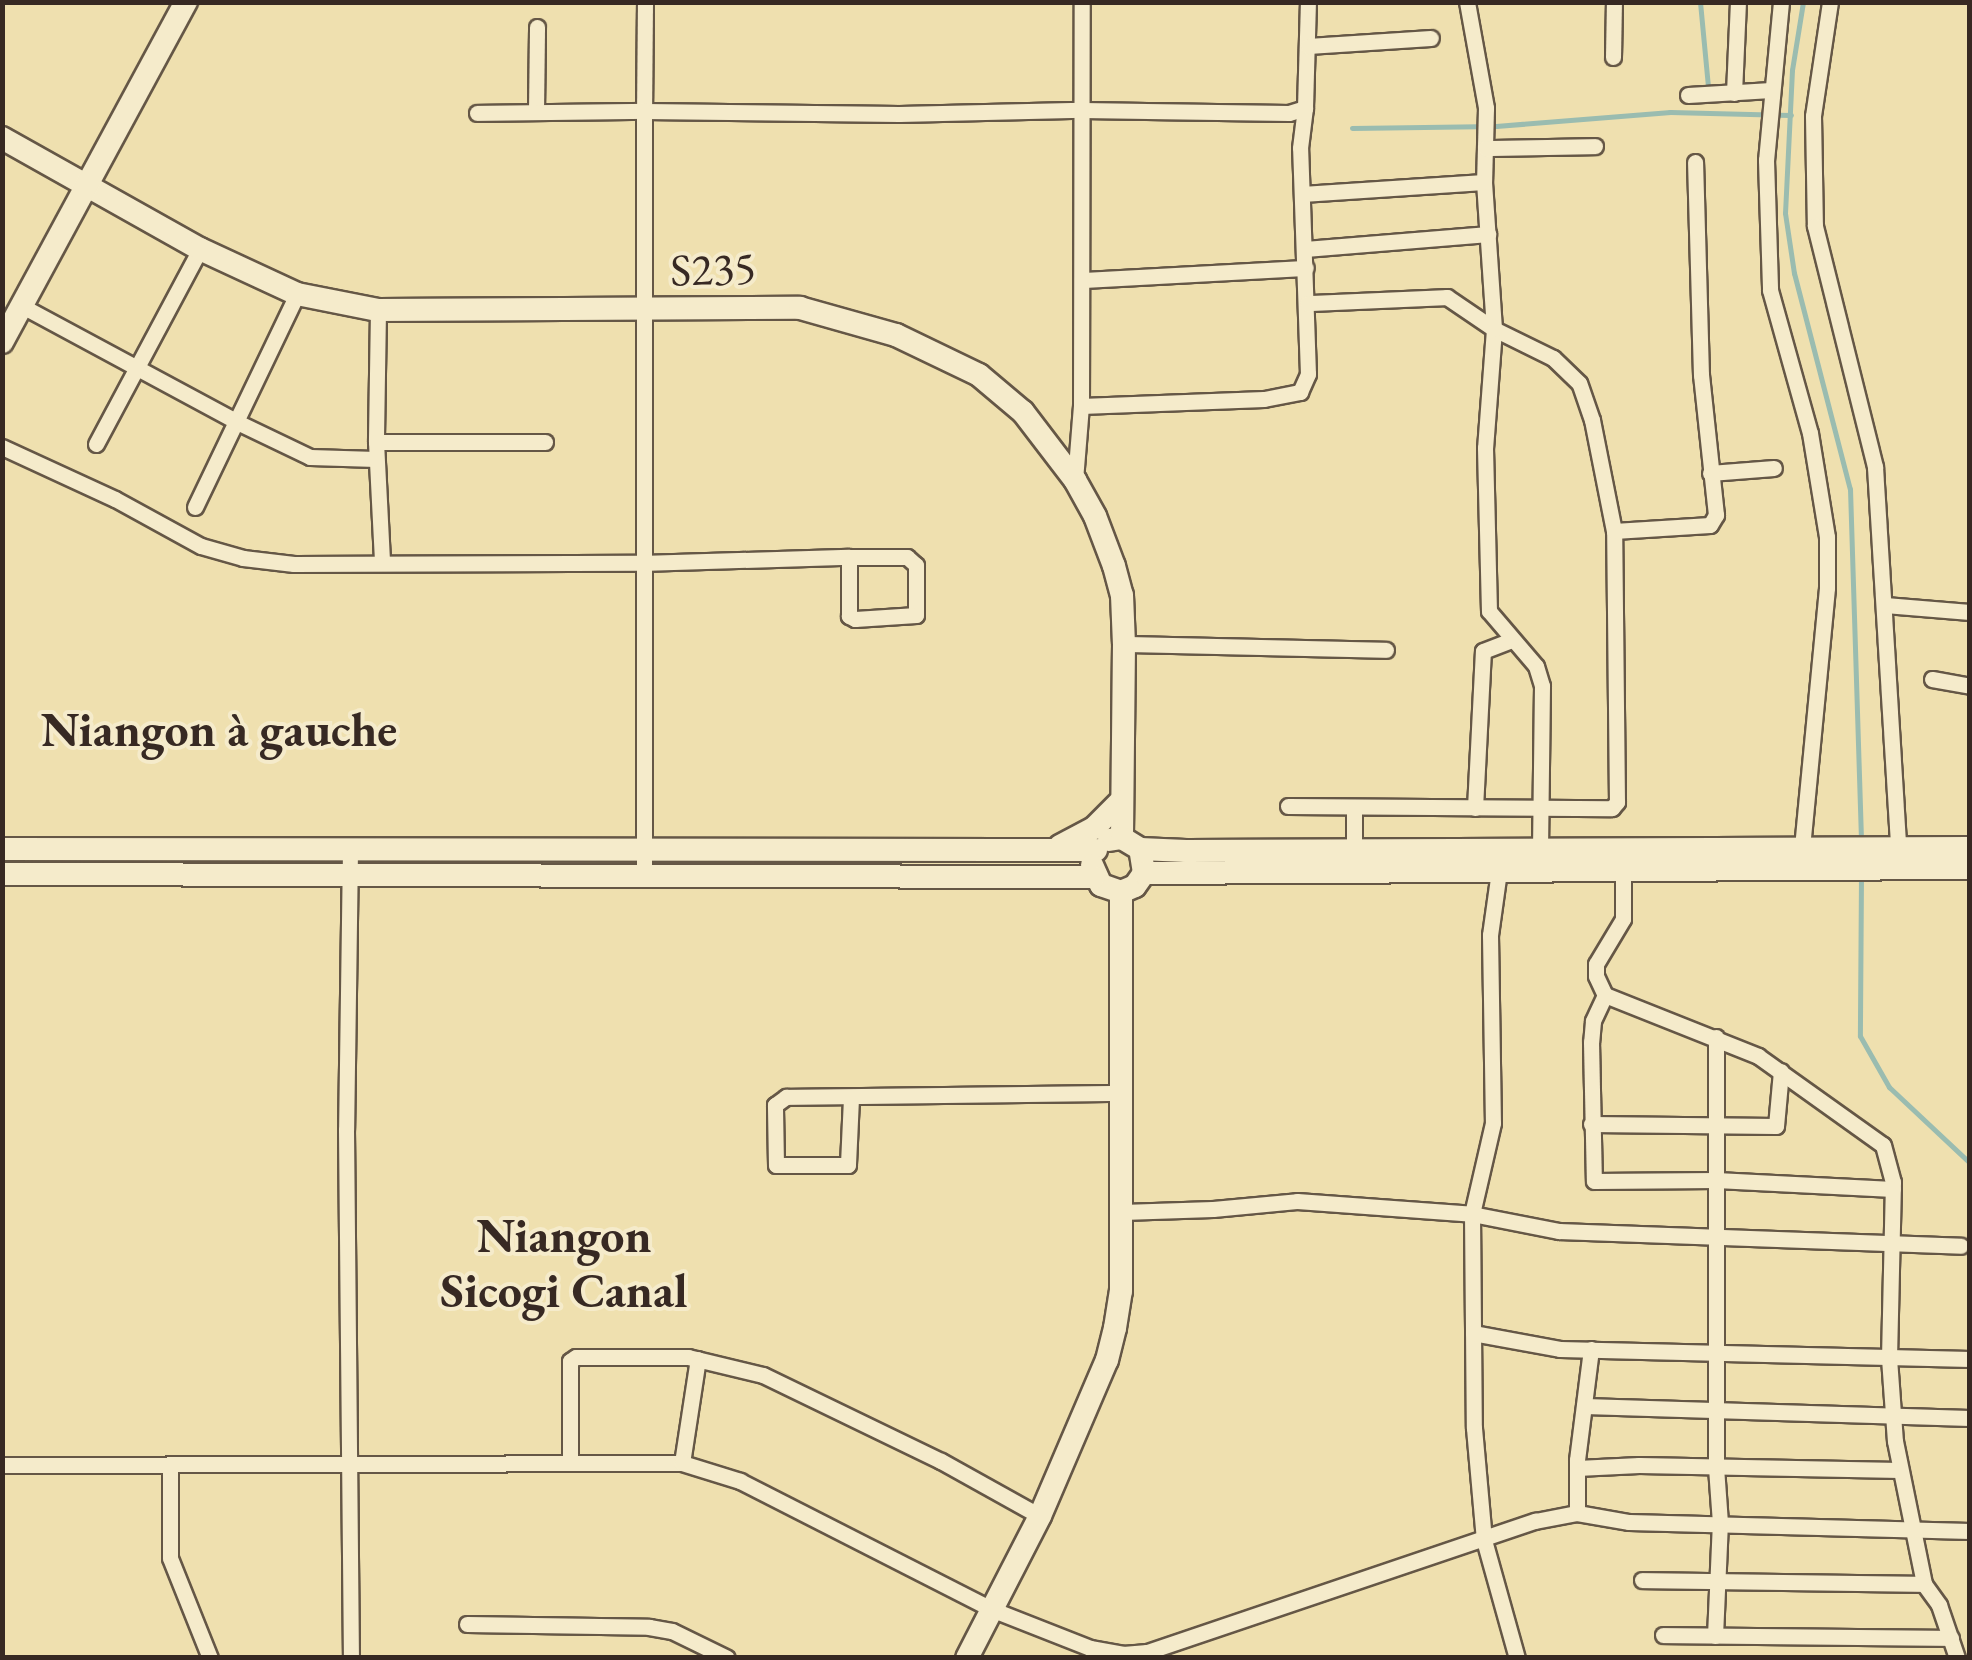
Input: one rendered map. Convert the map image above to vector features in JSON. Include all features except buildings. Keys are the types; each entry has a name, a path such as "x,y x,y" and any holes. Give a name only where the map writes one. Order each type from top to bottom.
{"main road":[{"path":"2,342 186,2"},
{"name":"S235","path":"2,138 200,249 297,294 378,310 643,312 734,305 800,308 896,334 978,375 1023,412 1075,480 1095,516 1114,566 1122,595 1124,644 1121,801 1131,844"},
{"path":"1048,850 1094,828 1121,801"},
{"path":"2,849 1096,850 1131,844 1540,861 1622,871 1970,848"},
{"path":"1131,844 1144,874"},
{"path":"1144,874 1498,871 1540,861 1802,847 1841,857"},
{"path":"1094,877 1096,850"},
{"path":"1884,854 1970,868"},
{"path":"2,874 1094,877 1110,891 1121,892 1136,886 1144,874"},
{"path":"1064,877 1095,898 1120,927"},
{"path":"967,1658 1040,1516 1107,1360 1121,1292 1121,892"}],"street":[{"path":"644,2 644,874"},
{"path":"1075,480 1081,406 1082,2"},
{"path":"1081,406 1293,397 1308,374 1302,194 1308,2"},
{"path":"1467,2 1485,132 1484,182 1494,329 1485,448 1489,611 1536,666 1542,686 1540,861"},
{"path":"1613,57 1614,2"},
{"path":"1734,93 1738,2"},
{"path":"1781,2 1770,93 1764,207 1770,290 1810,433 1827,537 1827,588 1802,847"},
{"path":"1830,2 1812,116 1815,226 1875,467 1885,605 1884,854"},
{"path":"536,112 538,27"},
{"path":"1308,46 1431,38"},
{"path":"1688,95 1770,93"},
{"path":"477,113 1289,113 1305,108"},
{"path":"1485,132 1595,146"},
{"path":"1614,531 1710,525 1716,515 1701,375 1695,162"},
{"path":"1302,194 1484,182"},
{"path":"1305,250 1488,234"},
{"path":"96,444 200,249"},
{"path":"1082,280 1306,268"},
{"path":"195,506 297,294"},
{"path":"1288,806 1616,806 1614,531 1592,420 1579,383 1553,358 1494,329 1448,298 1307,304"},
{"path":"22,306 237,422 310,456 545,442"},
{"path":"378,310 376,450 382,562"},
{"path":"2,447 224,554 294,564 850,557 914,559 916,615 855,619 849,616 850,557"},
{"path":"1710,473 1774,468"},
{"path":"1885,605 1970,612"},
{"path":"1475,808 1483,652 1511,640"},
{"path":"1124,644 1386,650"},
{"path":"1932,679 1970,686"},
{"path":"1354,809 1354,851"},
{"path":"350,850 346,1130 351,1658"},
{"path":"1498,871 1490,936 1493,1123 1472,1214 1472,1333 1477,1490 1484,1540 1517,1658"},
{"path":"1622,871 1623,919 1596,964 1596,976 1606,995 1716,1036 1781,1071 1883,1145 1892,1189 1891,1416 1924,1584 1939,1606 1958,1658"},
{"path":"1606,995 1593,1020 1594,1181 1716,1180 1892,1189"},
{"path":"1716,1036 1716,1467 1720,1523 1716,1636"},
{"path":"1591,1124 1776,1126 1781,1071"},
{"path":"850,1098 848,1165 776,1165 778,1099 1122,1093"},
{"path":"1122,1212 1214,1209 1297,1200 1472,1214 1546,1230 1961,1246"},
{"path":"1472,1333 1560,1349 1970,1359"},
{"path":"1577,1513 1577,1468 1591,1349"},
{"path":"570,1462 570,1361 576,1357 637,1355 698,1359 763,1375 940,1461 1040,1516"},
{"path":"682,1463 698,1359"},
{"path":"1584,1406 1970,1418"},
{"path":"2,1465 682,1463 740,1481 991,1609 1106,1652 1148,1655 1535,1521 1577,1513 1629,1522 1970,1531"},
{"path":"170,1464 170,1558 210,1658"},
{"path":"1577,1468 1900,1470"},
{"path":"1642,1580 1924,1584"},
{"path":"468,1624 649,1627 672,1631 727,1658"},
{"path":"1663,1636 1951,1638"}],"waterway":[{"path":"1700,2 1708,86"},
{"path":"1803,2 1792,70 1785,213 1794,273 1850,489 1861,840"},
{"path":"1352,128 1496,126 1670,112 1791,115"},
{"path":"1861,876 1860,1036 1889,1087 1970,1163"}],"district":[{"name":"Niangon à gauche","path":"219,730"},
{"name":"Niangon Sicogi Canal","path":"564,1262"}]}
